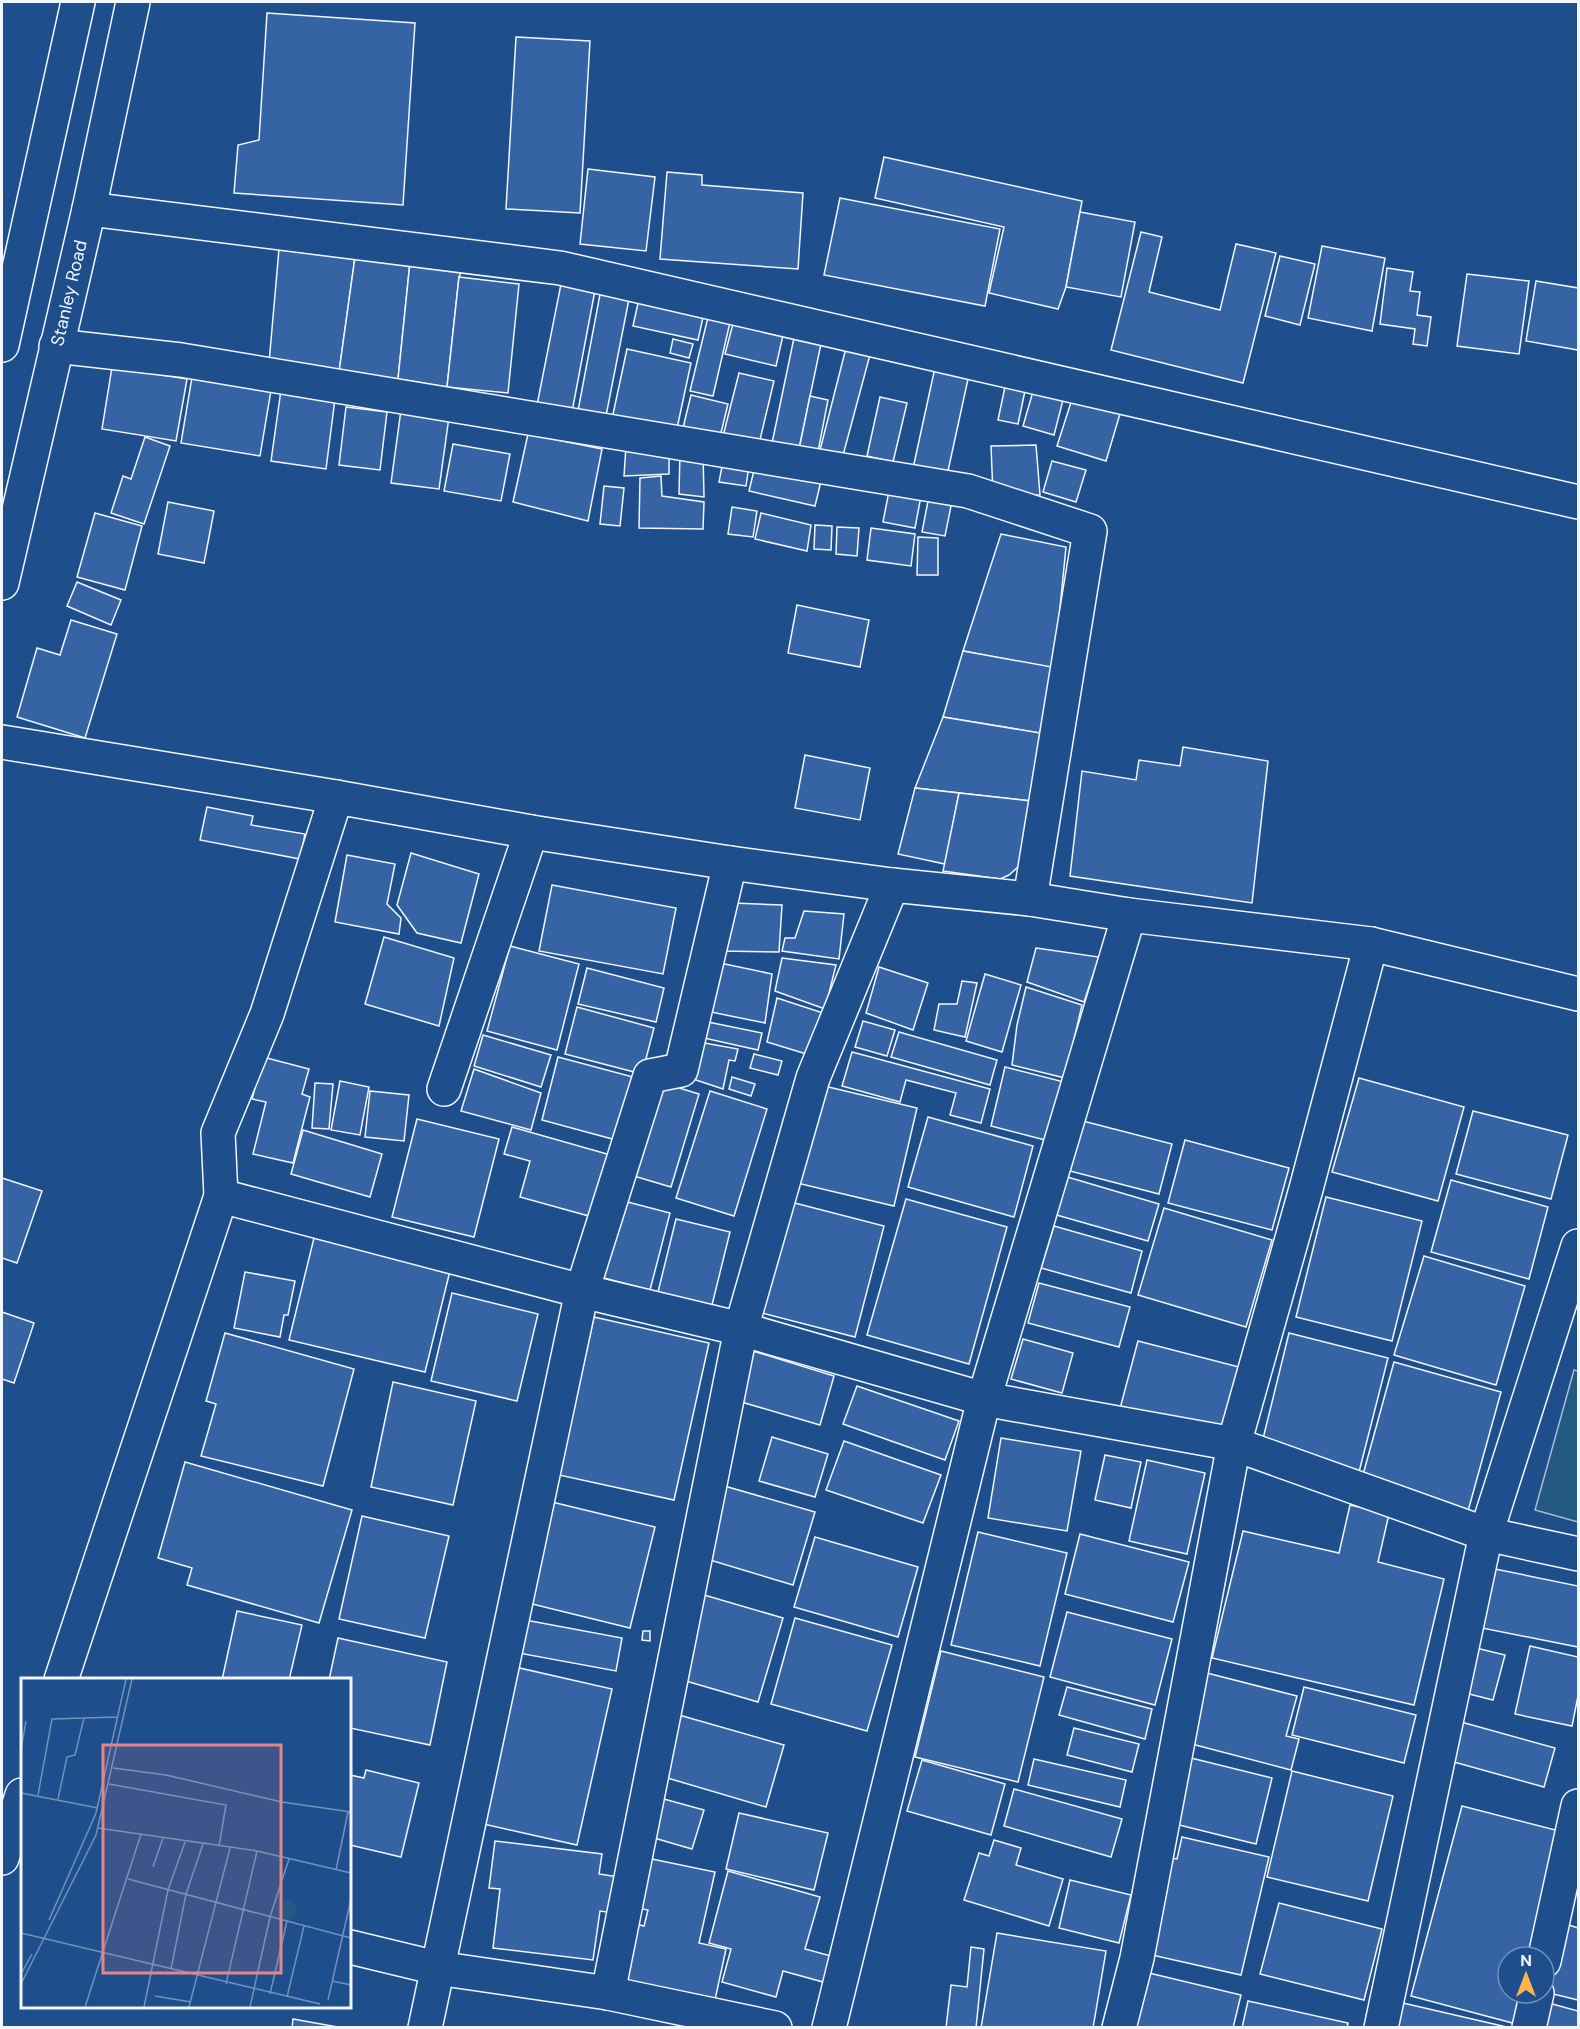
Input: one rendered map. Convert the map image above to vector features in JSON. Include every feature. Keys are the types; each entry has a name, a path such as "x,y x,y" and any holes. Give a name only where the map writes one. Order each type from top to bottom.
{"street":[{"path":"2,345 78,2"},
{"name":"Stanley Road","path":"2,583 89,208 133,2"},
{"path":"89,208 560,268 1578,502"},
{"path":"56,346 181,360 968,491 1090,531 1030,899"},
{"path":"2,742 531,832 730,863 892,885 1030,899 1129,915 1371,944 1578,994"},
{"path":"62,1678 221,1196 218,1133 267,1014 336,797"},
{"path":"444,1089 531,832"},
{"path":"425,2028 582,1291 650,1076 681,1070 730,863"},
{"path":"608,1993 741,1329 813,1078 892,885"},
{"path":"829,2028 984,1399 1129,915"},
{"path":"1119,2028 1137,1958 1234,1444 1306,1189 1371,944"},
{"path":"221,1196 582,1291 741,1329 984,1399 1234,1444 1486,1534 1578,1554"},
{"path":"1381,2028 1486,1534 1578,1246"},
{"path":"21,1798 2,1860 21,1868"},
{"path":"1548,1945 1578,1806"},
{"path":"351,1947 437,1968 608,1993 774,2028"},
{"path":"1529,2028 1534,2005"}],"shaded area":[{"path":"1574,1370 1578,1371 1578,1522 1535,1510"}],"building":[{"path":"267,13 415,23 403,205 234,193 238,145 259,140"},
{"path":"516,37 590,41 580,213 506,209"},
{"path":"884,157 1082,201 1066,287 1058,309 989,293 1004,227 875,198"},
{"path":"588,169 655,177 646,251 580,244"},
{"path":"667,172 702,175 702,185 803,193 798,269 660,259"},
{"path":"840,198 1000,229 985,306 824,275"},
{"path":"1080,212 1135,222 1121,297 1066,287"},
{"path":"1141,232 1162,237 1149,292 1220,310 1236,244 1276,253 1243,383 1111,350"},
{"path":"1322,246 1385,258 1372,331 1308,318"},
{"path":"279,249 355,257 339,372 269,363"},
{"path":"1280,256 1315,264 1300,325 1265,316"},
{"path":"355,257 410,262 398,379 339,372"},
{"path":"410,262 463,268 459,277 447,387 398,379"},
{"path":"1387,268 1413,272 1410,291 1420,292 1417,315 1431,317 1427,346 1413,344 1415,329 1380,324"},
{"path":"1467,274 1529,281 1519,354 1457,346"},
{"path":"459,277 519,284 508,393 447,387"},
{"path":"562,279 596,285 571,417 536,410"},
{"path":"1536,281 1578,288 1578,350 1526,341"},
{"path":"601,289 630,294 605,421 577,416"},
{"path":"640,294 705,308 698,340 633,326"},
{"path":"709,313 731,318 713,396 690,391"},
{"path":"734,320 784,331 776,366 725,354"},
{"path":"795,333 822,339 798,454 771,448"},
{"path":"673,339 693,344 689,358 670,353"},
{"path":"847,344 871,351 842,459 819,454"},
{"path":"627,349 691,363 676,433 612,419"},
{"path":"936,363 970,370 946,480 912,473"},
{"path":"112,367 187,379 176,441 102,429"},
{"path":"739,373 774,381 758,448 722,440"},
{"path":"192,377 271,390 260,456 181,443"},
{"path":"1006,382 1026,386 1018,424 998,420"},
{"path":"282,383 336,391 326,469 271,461"},
{"path":"1034,388 1064,396 1054,435 1023,426"},
{"path":"1074,393 1122,407 1106,461 1057,446"},
{"path":"691,395 728,404 719,441 682,432"},
{"path":"810,396 828,400 817,457 798,454"},
{"path":"880,397 907,403 893,462 867,456"},
{"path":"346,407 387,412 380,470 339,465"},
{"path":"401,410 449,417 439,489 391,483"},
{"path":"528,434 602,449 588,521 513,502"},
{"path":"145,437 170,446 144,524 111,513 123,476 131,479"},
{"path":"453,444 510,454 501,501 444,491"},
{"path":"1036,445 1040,495 993,495 991,446"},
{"path":"626,446 669,450 669,474 624,476"},
{"path":"680,451 703,453 704,497 679,494"},
{"path":"723,461 749,466 746,486 719,482"},
{"path":"1052,461 1086,470 1076,502 1043,492"},
{"path":"755,466 821,481 815,506 749,491"},
{"path":"661,476 662,496 704,502 703,529 639,528 640,478"},
{"path":"604,486 624,488 620,526 600,524"},
{"path":"889,491 921,496 915,528 883,522"},
{"path":"929,496 952,501 945,536 922,532"},
{"path":"168,502 214,511 204,563 158,554"},
{"path":"732,507 757,511 753,537 728,534"},
{"path":"95,513 142,526 125,590 77,577"},
{"path":"761,513 811,525 807,551 755,539"},
{"path":"815,525 832,526 831,550 814,549"},
{"path":"837,527 859,528 857,556 836,554"},
{"path":"871,528 915,534 911,566 867,560"},
{"path":"1001,534 1066,547 1054,668 963,651"},
{"path":"918,537 938,538 938,575 917,575"},
{"path":"77,582 121,600 111,625 67,606"},
{"path":"797,605 869,620 860,667 788,653"},
{"path":"71,620 117,634 85,738 17,717 37,648 60,655"},
{"path":"963,651 1052,667 1040,733 943,717"},
{"path":"943,717 1040,733 1031,801 915,788"},
{"path":"1183,747 1268,761 1252,903 1070,876 1082,771 1136,780 1139,760 1180,766"},
{"path":"805,755 870,768 860,820 795,808"},
{"path":"915,788 959,793 945,864 898,854"},
{"path":"959,793 1031,801 1023,855 1018,867 1009,875 1000,879 943,871"},
{"path":"207,807 253,816 251,825 305,834 300,859 200,840"},
{"path":"411,853 479,874 461,943 417,933 397,905"},
{"path":"347,855 395,864 387,904 401,918 399,934 335,922"},
{"path":"552,885 676,908 663,974 539,951"},
{"path":"733,903 782,905 779,952 722,951"},
{"path":"804,911 844,914 839,959 782,951 785,938 795,938"},
{"path":"384,937 454,958 439,1026 365,1004"},
{"path":"510,946 579,964 557,1050 487,1031"},
{"path":"1036,948 1099,957 1084,1002 1027,982"},
{"path":"782,958 836,965 825,1009 775,991"},
{"path":"720,963 772,974 765,1023 706,1011"},
{"path":"879,967 928,983 913,1030 866,1013"},
{"path":"587,968 664,988 656,1022 578,1004"},
{"path":"985,974 1021,985 1002,1052 966,1041"},
{"path":"962,981 977,983 965,1037 934,1030 939,1004 957,1004"},
{"path":"1026,987 1082,1005 1065,1078 1012,1065 1017,1025"},
{"path":"777,998 823,1013 813,1056 767,1042"},
{"path":"577,1007 654,1028 642,1074 565,1054"},
{"path":"863,1021 895,1030 887,1056 855,1047"},
{"path":"708,1022 762,1033 758,1050 704,1038"},
{"path":"899,1032 997,1060 990,1085 891,1057"},
{"path":"483,1035 551,1055 541,1087 474,1066"},
{"path":"699,1042 738,1049 735,1061 729,1060 723,1089 690,1078"},
{"path":"852,1052 990,1089 981,1123 950,1115 956,1093 906,1080 900,1102 842,1086"},
{"path":"754,1054 782,1061 778,1075 750,1068"},
{"path":"263,1057 309,1069 302,1094 310,1097 293,1163 253,1154 266,1102 252,1099"},
{"path":"558,1057 633,1077 616,1140 542,1120"},
{"path":"1005,1067 1064,1082 1049,1141 991,1126"},
{"path":"474,1069 541,1093 531,1130 461,1111"},
{"path":"732,1077 755,1084 751,1096 729,1089"},
{"path":"1359,1078 1464,1107 1438,1201 1332,1172"},
{"path":"340,1081 369,1087 360,1135 331,1130"},
{"path":"656,1081 699,1094 671,1187 627,1174"},
{"path":"315,1083 333,1084 329,1129 312,1128"},
{"path":"820,1085 917,1108 894,1206 797,1183"},
{"path":"370,1091 409,1095 404,1141 365,1137"},
{"path":"710,1091 767,1109 734,1216 676,1198"},
{"path":"1473,1111 1568,1135 1551,1199 1456,1174"},
{"path":"928,1117 1033,1146 1014,1217 908,1187"},
{"path":"417,1119 499,1139 474,1237 392,1217"},
{"path":"1083,1121 1172,1144 1159,1194 1070,1171"},
{"path":"512,1127 614,1156 596,1218 520,1197 530,1161 504,1154"},
{"path":"303,1130 382,1154 370,1197 291,1174"},
{"path":"1185,1140 1289,1168 1272,1230 1168,1203"},
{"path":"1064,1176 1159,1204 1148,1241 1053,1214"},
{"path":"2,1178 42,1191 17,1263 2,1258"},
{"path":"1451,1180 1548,1207 1529,1279 1431,1252"},
{"path":"1326,1197 1422,1221 1392,1341 1296,1317"},
{"path":"906,1199 1007,1227 969,1364 867,1335"},
{"path":"620,1200 670,1213 650,1290 600,1277"},
{"path":"787,1201 884,1226 855,1337 758,1312"},
{"path":"1164,1208 1272,1240 1246,1327 1138,1295"},
{"path":"676,1219 730,1232 711,1309 657,1296"},
{"path":"1054,1226 1142,1251 1131,1293 1041,1268"},
{"path":"314,1238 450,1271 425,1372 289,1340"},
{"path":"1424,1256 1525,1286 1496,1385 1394,1355"},
{"path":"245,1272 295,1281 288,1315 284,1315 280,1337 234,1328"},
{"path":"1039,1283 1130,1307 1119,1347 1028,1323"},
{"path":"452,1293 538,1314 517,1401 431,1381"},
{"path":"2,1312 34,1323 14,1383 2,1379"},
{"path":"594,1317 709,1343 674,1500 559,1475"},
{"path":"225,1333 354,1369 323,1486 201,1456 216,1404 206,1401"},
{"path":"1289,1333 1388,1358 1357,1480 1259,1455"},
{"path":"1023,1339 1073,1353 1062,1393 1011,1379"},
{"path":"1138,1341 1239,1367 1219,1442 1118,1416"},
{"path":"753,1351 834,1376 820,1425 738,1401"},
{"path":"1394,1362 1501,1392 1468,1511 1361,1482"},
{"path":"393,1382 476,1401 453,1505 371,1487"},
{"path":"857,1386 959,1421 945,1460 843,1424"},
{"path":"772,1437 828,1454 815,1497 759,1481"},
{"path":"1001,1438 1081,1451 1067,1531 988,1518"},
{"path":"844,1441 941,1475 923,1523 826,1490"},
{"path":"1105,1455 1141,1462 1131,1508 1095,1500"},
{"path":"1147,1460 1205,1473 1187,1554 1129,1541"},
{"path":"185,1462 352,1510 319,1623 187,1585 192,1568 158,1558"},
{"path":"721,1485 815,1512 793,1585 700,1557"},
{"path":"552,1502 655,1527 630,1628 528,1603"},
{"path":"1350,1505 1389,1514 1378,1562 1444,1579 1414,1705 1212,1658 1243,1531 1339,1553"},
{"path":"362,1516 449,1536 425,1638 339,1619"},
{"path":"978,1532 1067,1553 1040,1666 951,1645"},
{"path":"1080,1534 1189,1562 1173,1622 1065,1594"},
{"path":"815,1537 918,1567 898,1637 794,1607"},
{"path":"1495,1569 1578,1586 1578,1647 1482,1628"},
{"path":"687,1590 783,1618 758,1702 662,1674"},
{"path":"237,1611 302,1625 289,1678 222,1678"},
{"path":"1067,1612 1172,1639 1155,1705 1050,1677"},
{"path":"795,1618 892,1645 867,1731 771,1704"},
{"path":"520,1619 622,1638 616,1671 513,1652"},
{"path":"643,1631 650,1631 650,1641 642,1640"},
{"path":"338,1638 447,1662 430,1745 351,1728 351,1678 329,1678"},
{"path":"1530,1646 1578,1657 1578,1696 1572,1726 1515,1714"},
{"path":"1472,1647 1505,1655 1493,1700 1461,1692"},
{"path":"941,1651 1044,1677 1018,1782 915,1757"},
{"path":"502,1664 612,1689 577,1845 466,1820"},
{"path":"1203,1672 1297,1696 1286,1736 1299,1739 1291,1770 1184,1742"},
{"path":"1067,1687 1152,1709 1145,1739 1059,1715"},
{"path":"1304,1687 1416,1715 1404,1763 1292,1735"},
{"path":"665,1711 784,1745 766,1807 647,1772"},
{"path":"1454,1720 1555,1748 1544,1787 1443,1759"},
{"path":"1074,1728 1139,1744 1132,1772 1067,1755"},
{"path":"1187,1757 1272,1778 1256,1844 1171,1823"},
{"path":"1034,1759 1126,1780 1120,1807 1028,1785"},
{"path":"922,1760 1005,1784 991,1835 907,1811"},
{"path":"366,1770 419,1783 401,1857 351,1845 351,1775 364,1778"},
{"path":"1292,1771 1393,1796 1368,1901 1267,1877"},
{"path":"1014,1789 1122,1819 1111,1857 1004,1826"},
{"path":"642,1793 704,1810 692,1849 630,1831"},
{"path":"1462,1806 1571,1834 1541,1945 1496,1945 1496,2005 1525,2005 1520,2025 1411,1996"},
{"path":"739,1813 828,1833 814,1890 726,1869"},
{"path":"1182,1837 1269,1857 1241,1975 1143,1953 1165,1857 1177,1859"},
{"path":"994,1840 1021,1848 1016,1865 1063,1879 1049,1926 964,1900 979,1853 989,1856"},
{"path":"495,1841 602,1854 599,1874 618,1877 614,1913 600,1911 593,1960 493,1948 500,1889 489,1888"},
{"path":"647,1858 715,1872 699,1943 726,1949 713,2009 618,1988 632,1923 644,1926 648,1910 636,1908"},
{"path":"728,1871 820,1897 805,1949 831,1956 823,1982 783,1971 776,1997 722,1982 731,1949 709,1943"},
{"path":"1070,1880 1131,1895 1119,1943 1059,1928"},
{"path":"1279,1903 1382,1929 1364,2000 1260,1974"},
{"path":"1566,1924 1578,1928 1578,2000 1556,1995 1556,1965"},
{"path":"997,1933 1106,1951 1093,2028 981,2028"},
{"path":"971,1947 984,1949 976,2028 946,2028 951,1985 967,1987"},
{"path":"1149,1973 1241,1995 1233,2028 1136,2028"},
{"path":"1248,2001 1348,2023 1347,2028 1242,2028"},
{"path":"1403,2003 1511,2028 1398,2028"},
{"path":"1544,2005 1556,2005 1578,2011 1578,2028 1538,2028"},
{"path":"293,2019 343,2028 292,2028"}]}
